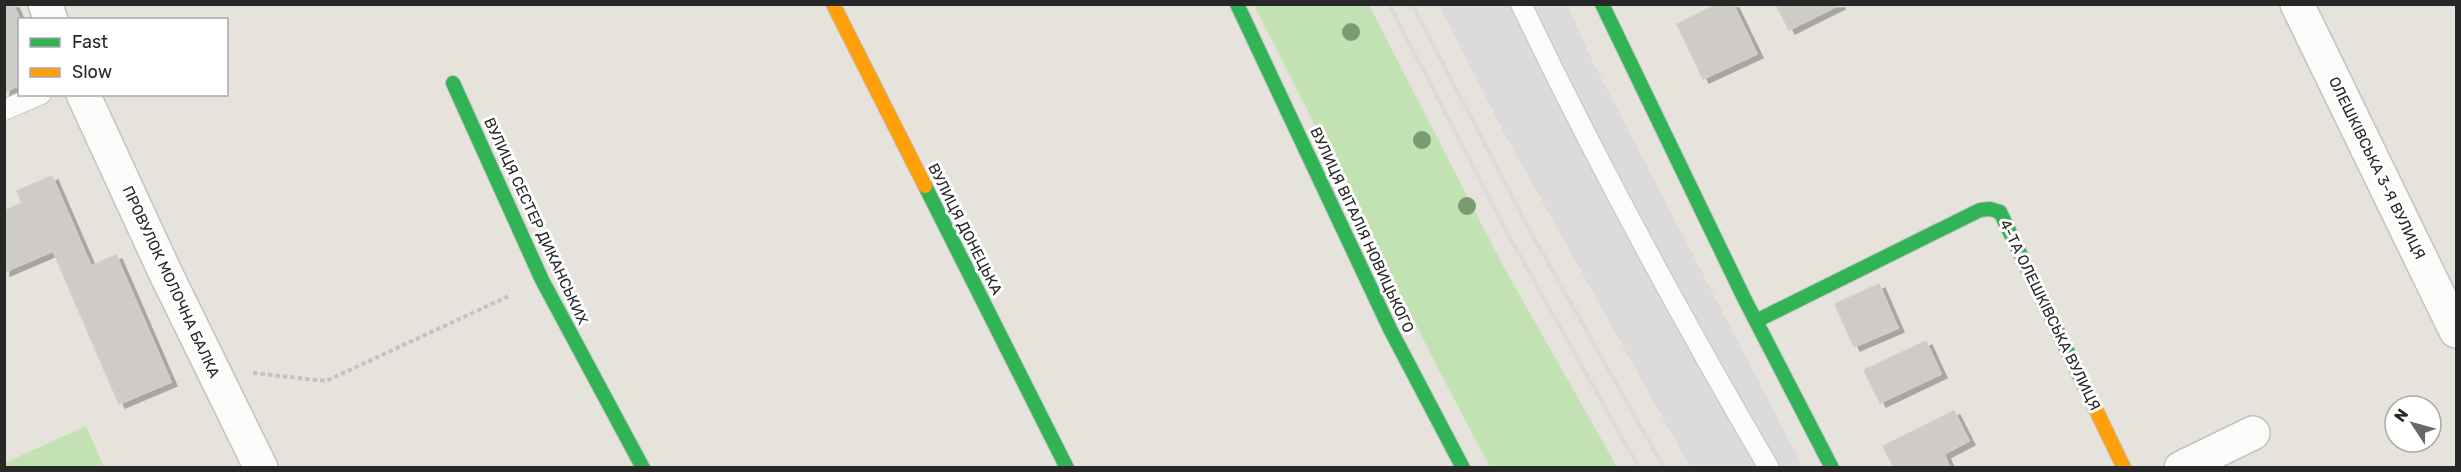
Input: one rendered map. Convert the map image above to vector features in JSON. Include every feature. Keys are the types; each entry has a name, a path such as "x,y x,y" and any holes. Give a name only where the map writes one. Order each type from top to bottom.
{"street":[{"name":"ВУЛИЦЯ ДОНЕЦЬКА","path":"833,4 1067,468"},
{"name":"ВУЛИЦЯ ВІТАЛІЯ НОВИЦЬКОГО","path":"1237,4 1390,329 1463,468"},
{"name":"ОЛЕШКІВСЬКА 3-Я ВУЛИЦЯ","path":"2297,4 2457,331"},
{"path":"1606,6 1756,321 1832,468"},
{"name":"ВУЛИЦЯ СЕСТЕР ДИКАНСЬКИХ","path":"453,83 542,280 643,468"},
{"name":"ПРОВУЛОК МОЛОЧНА БАЛКА","path":"84,96 260,467"},
{"name":"4-ТА ОЛЕШКІВСЬКА ВУЛИЦЯ","path":"1756,321 1980,210 1990,209 2000,212 2124,468"},
{"path":"2181,468 2253,433"}],"lane":[{"path":"1521,4 1565,96 1694,339 1769,468"},
{"path":"4,110 36,96"}],"path":[{"path":"212,369 326,381 542,280"}],"shaded area":[{"path":"1439,5 1567,5 1593,62 1803,467 1690,467 1502,129"}],"green space":[{"path":"1254,5 1369,5 1502,264 1617,467 1490,467"},
{"path":"86,426 104,467 5,467 5,463"}],"building":[{"path":"4,4 13,4 19,18 18,86 4,92"},
{"path":"1718,4 1733,4 1757,54 1703,79 1677,24"},
{"path":"1776,4 1839,4 1839,5 1789,30"},
{"path":"52,176 91,266 116,255 171,382 119,404 53,251 4,272 4,211 22,203 17,191"},
{"path":"1879,284 1898,328 1854,347 1835,304"},
{"path":"1926,341 1941,374 1880,403 1864,370"},
{"path":"1954,411 1969,441 1944,454 1950,468 1894,468 1883,446"}],"railway":[{"path":"1389,4 1509,236 1639,468"},
{"path":"1412,4 1529,229 1664,468"}],"traffic: fast":[{"path":"1237,4 1390,329 1463,468"},
{"path":"1602,4 1745,300 1832,468"},
{"path":"453,83 542,280 643,468"},
{"path":"925,186 1067,468"},
{"path":"1756,321 1980,210 1990,209 2000,212 2081,379"}],"traffic: slow":[{"path":"833,4 925,186"},
{"path":"2081,379 2124,468"}]}
